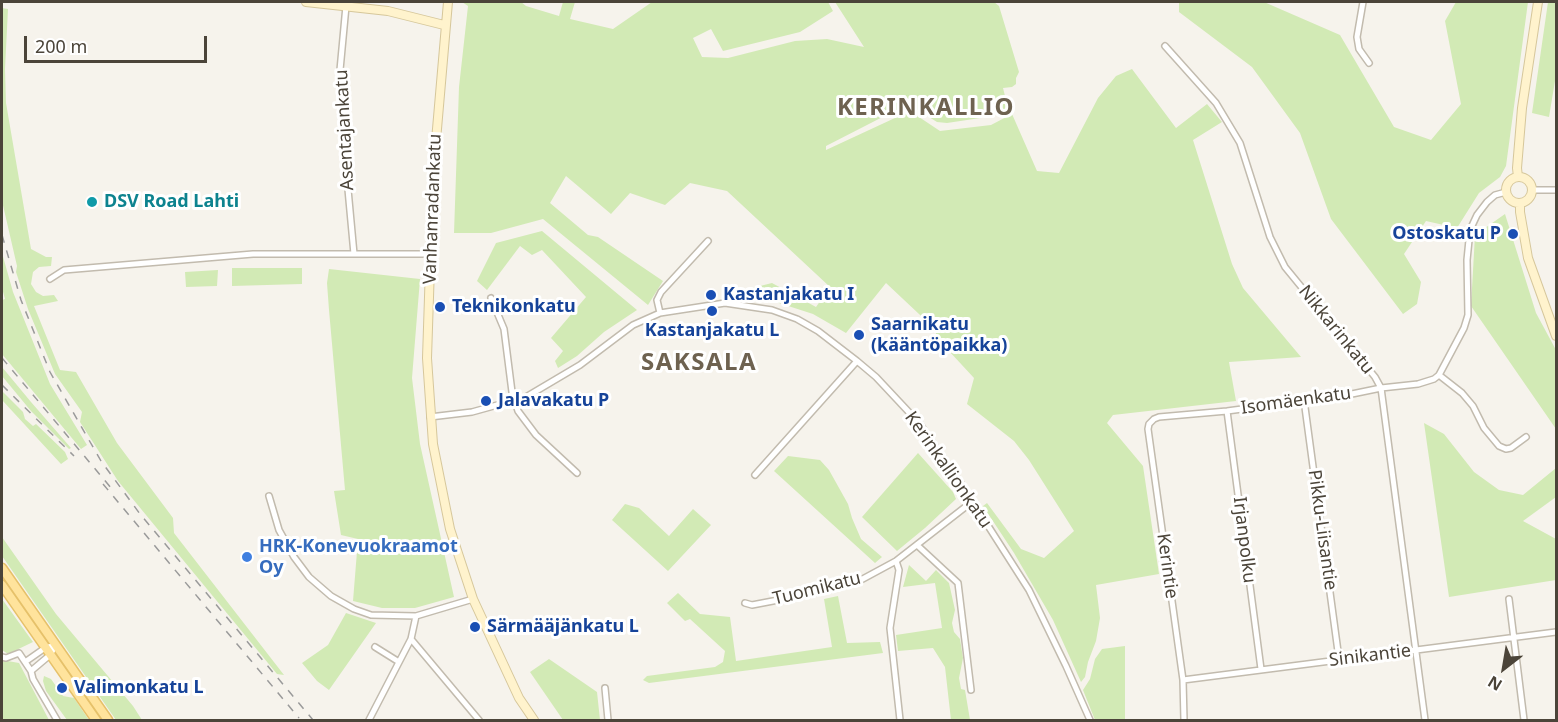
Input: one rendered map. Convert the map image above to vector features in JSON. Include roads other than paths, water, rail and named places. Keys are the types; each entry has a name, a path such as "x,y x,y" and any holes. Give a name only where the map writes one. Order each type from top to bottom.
{"main road":[{"path":"2,568 108,720"},
{"path":"2,585 96,720"}],"street":[{"path":"306,2 388,11 444,25"},
{"name":"Vanhanradankatu","path":"448,2 444,25 433,175 428,358 430,417 445,512 472,599 519,699 534,720"},
{"path":"1363,2 1358,38 1359,49 1369,63"},
{"path":"1518,177 1516,168 1522,108 1538,2"},
{"name":"Asentajankatu","path":"346,6 340,70 354,254"},
{"name":"Nikkarinkatu","path":"1165,46 1216,103 1240,143 1270,237 1285,267 1375,377 1381,388 1425,720"},
{"path":"1518,177 1528,180 1532,190 1530,199 1520,204 1508,198 1506,192 1508,183 1518,177"},
{"path":"1532,190 1557,190"},
{"path":"1506,192 1495,195 1487,202 1470,230 1467,260 1468,315 1464,328 1438,375 1462,393 1473,405 1484,428 1499,446 1506,449 1511,448 1526,437"},
{"path":"1520,204 1528,258 1557,336"},
{"path":"660,313 657,300 661,292 708,240"},
{"path":"50,279 64,270 253,254 431,254"},
{"path":"491,298 504,329 514,401 522,417 536,435 577,473"},
{"name":"Kerinkallionkatu","path":"430,417 472,412 526,397 580,365 633,325 660,313 725,303 772,310 798,320 819,331 876,377 920,424 973,501 1029,590 1090,720"},
{"path":"755,475 857,361"},
{"name":"Isomäenkatu","path":"1159,417 1227,411 1418,384 1434,379 1438,375"},
{"name":"Pikku-Liisantie","path":"1304,400 1339,659"},
{"name":"Irjanpolku","path":"1227,411 1261,669"},
{"name":"Kerintie","path":"1159,417 1151,421 1148,429 1183,680 1184,720"},
{"path":"268,496 279,530 294,557 309,577 331,596 354,609 371,615 416,616 472,599"},
{"name":"Tuomikatu","path":"744,603 752,605 820,592 859,581 896,561 973,501"},
{"path":"917,546 958,583 971,690"},
{"path":"896,561 899,570 890,628 900,720"},
{"path":"1509,599 1524,720"},
{"path":"369,720 411,639 416,616"},
{"name":"Sinikantie","path":"1183,680 1557,632"},
{"path":"411,639 479,720"},
{"path":"25,662 56,645"},
{"path":"375,647 399,662"},
{"path":"32,671 48,651"},
{"path":"2,657 6,658 19,653 32,671 33,680 57,720"},
{"path":"605,688 608,720"},
{"path":"374,713 379,720"}],"railway":[{"path":"2,235 21,300 50,372 101,461 140,514 313,720"},
{"path":"2,358 112,489"},
{"path":"2,385 74,456"},
{"path":"103,484 299,718"}],"place":[{"name":"DSV Road Lahti","path":"92,202"},
{"name":"Ostoskatu P","path":"1513,234"},
{"name":"Kastanjakatu I","path":"711,295"},
{"name":"Teknikonkatu","path":"440,307"},
{"name":"Kastanjakatu L","path":"712,311"},
{"name":"Saarnikatu (kääntöpaikka)","path":"859,335"},
{"name":"Jalavakatu P","path":"486,401"},
{"name":"HRK-Konevuokraamot Oy","path":"247,557"},
{"name":"Särmääjänkatu L","path":"475,627"},
{"name":"Valimonkatu L","path":"62,688"}],"district":[{"name":"KERINKALLIO","path":"926,108"},
{"name":"SAKSALA","path":"699,363"}]}
